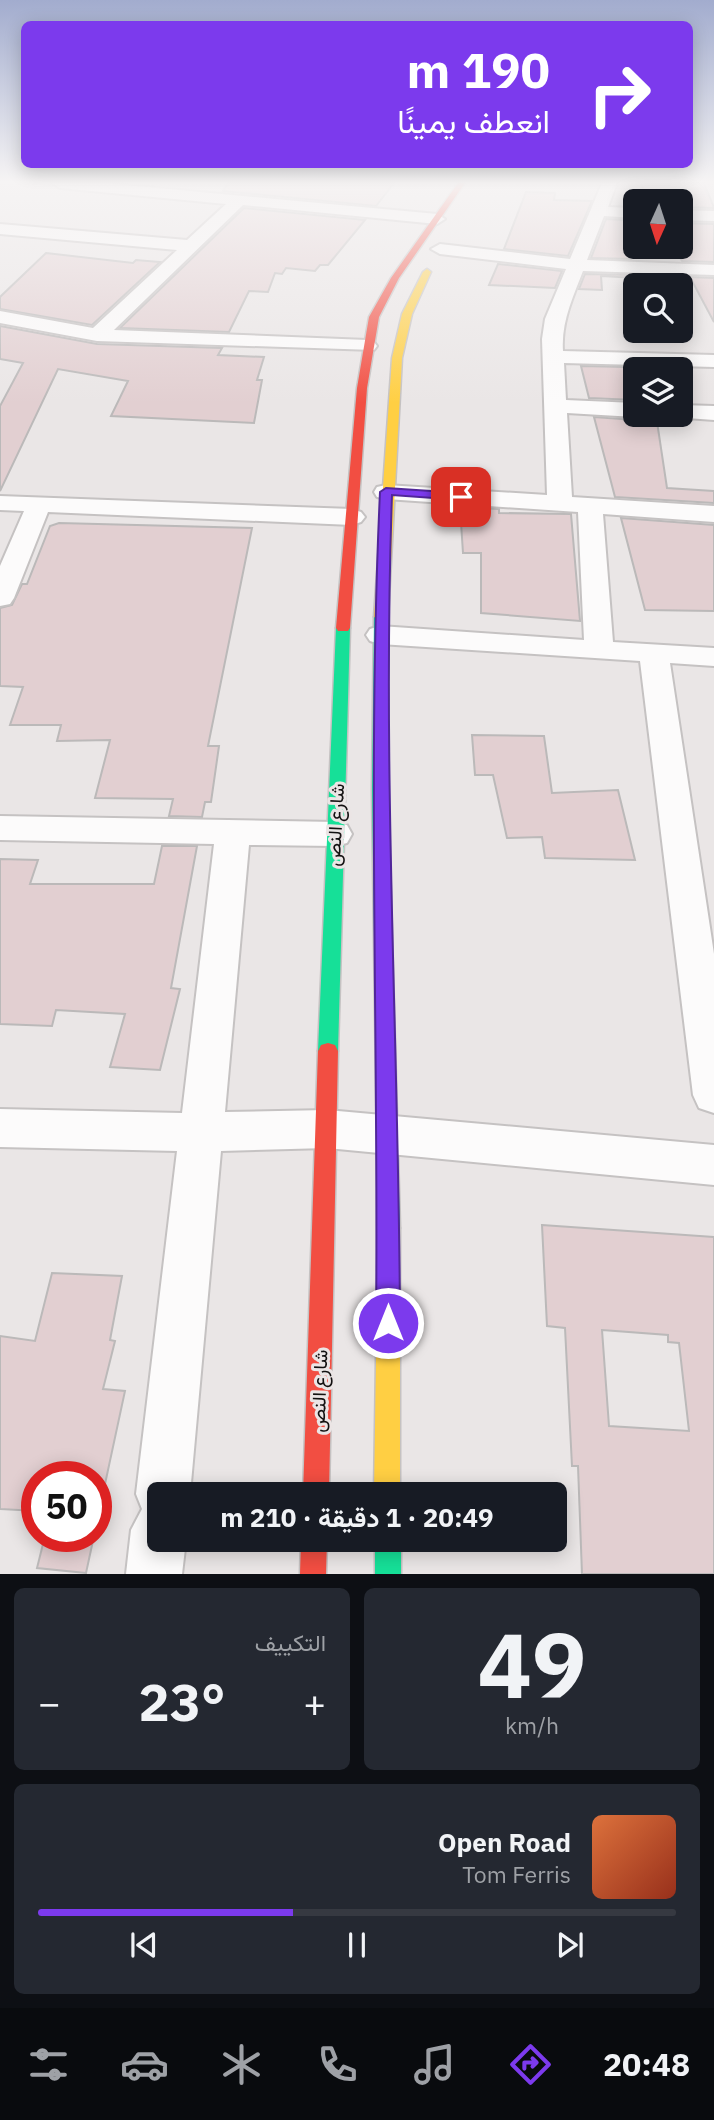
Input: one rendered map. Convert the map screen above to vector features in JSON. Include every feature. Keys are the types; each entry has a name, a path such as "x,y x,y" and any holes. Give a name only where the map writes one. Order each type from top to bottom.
{"main road":[{"name":"شارع النص","path":"316,1482 343,634 367,346 374,317 410,256"},
{"path":"387,1482 389,1134 380,635 386,492 398,338 405,312 436,256"},
{"path":"313,1574 314,1552"},
{"path":"388,1552 388,1574"}],"street":[{"path":"97,335 180,256"},
{"path":"504,256 577,265 714,270"},
{"path":"561,504 553,356 555,319 580,256"},
{"path":"0,317 97,335 367,346"},
{"path":"553,356 714,361"},
{"path":"555,407 623,410"},
{"path":"693,412 714,413"},
{"path":"386,492 714,514"},
{"path":"0,503 352,517"},
{"path":"0,598 39,505"},
{"path":"590,506 598,649"},
{"path":"380,635 714,657"},
{"path":"654,653 714,1095"},
{"path":"0,828 335,834"},
{"path":"164,1482 233,832"},
{"path":"0,1128 203,1132 327,1129 714,1165"},
{"path":"155,1574 157,1552"}],"building":[{"path":"42,256 76,256 133,263 136,260 160,262 92,325 0,309 0,297"},
{"path":"194,256 335,256 328,265 320,265 315,271 286,268 282,274 275,273 268,292 249,291 229,332 120,328"},
{"path":"623,256 623,259 591,258"},
{"path":"714,256 714,262 682,261 681,259"},
{"path":"498,264 562,271 555,288 489,285"},
{"path":"585,274 623,275 623,277 601,276 602,290 579,289"},
{"path":"693,277 714,278 714,322 693,283"},
{"path":"0,326 97,344 222,348 218,355 264,357 257,380 262,380 254,423 111,416 128,381 58,369 0,491 0,406 23,363 0,359"},
{"path":"581,366 623,367 623,399 589,398"},
{"path":"594,417 623,419 623,427 658,427 667,488 714,491 714,503 615,497"},
{"path":"460,507 499,509 499,513 571,514 580,621 481,613 481,553 463,553"},
{"path":"621,518 714,525 714,611 645,610"},
{"path":"59,523 252,528 208,746 219,746 211,802 205,802 202,817 169,816 173,799 95,798 110,740 57,741 61,725 10,725 23,687 0,686 0,608 12,605 22,584 27,584 50,526"},
{"path":"472,735 544,736 552,793 618,790 635,860 545,858 542,837 507,838 493,775 475,775"},
{"path":"162,846 197,846 171,988 180,989 160,1070 110,1067 125,1014 56,1010 52,1026 0,1024 0,859 38,860 30,884 154,884"},
{"path":"542,1225 714,1237 714,1574 582,1574 578,1466 572,1466 565,1328 547,1326","holes":["602,1330 668,1335 668,1342 679,1343 689,1431 609,1426"]},
{"path":"52,1273 122,1276 110,1340 115,1341 103,1389 125,1391 110,1461 21,1461 21,1510 0,1509 0,1336 35,1341"},
{"path":"41,1552 91,1552 86,1573 37,1568"}],"traffic: fast":[{"path":"381,617 380,790 389,1228"},
{"path":"328,1051 343,628"},
{"path":"388,1552 388,1574"}],"traffic: slow":[{"path":"381,617 397,358 407,314 427,272"},
{"path":"387,1482 389,1228"}],"traffic: jam":[{"path":"343,628 362,388 374,317 410,256"},
{"path":"316,1482 328,1051"},
{"path":"313,1574 314,1552"}],"route":[{"path":"388,1323 389,1134 381,828 380,635 386,492 461,497"}]}
